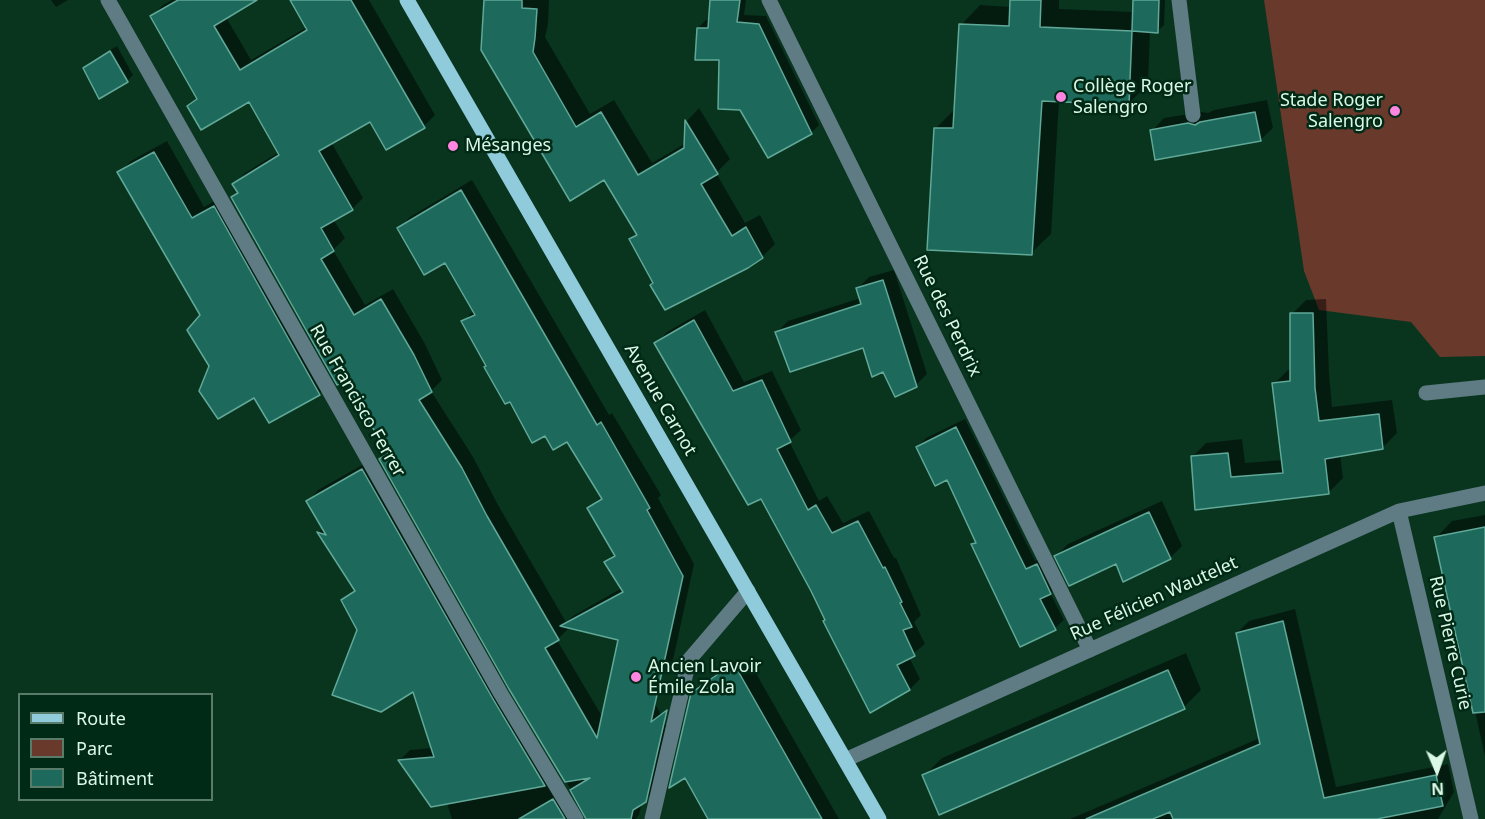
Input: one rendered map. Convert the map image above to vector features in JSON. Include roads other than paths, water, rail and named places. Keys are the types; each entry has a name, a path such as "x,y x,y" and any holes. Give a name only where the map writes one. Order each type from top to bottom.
{"main road":[{"name":"Avenue Carnot","path":"407,0 879,819"}],"street":[{"name":"Rue Francisco Ferrer","path":"108,0 483,663 576,819"},
{"name":"Rue des Perdrix","path":"769,0 1090,650"},
{"path":"1179,0 1193,115"},
{"path":"1426,393 1485,387"},
{"name":"Rue Félicien Wautelet","path":"845,760 1399,511 1485,493"},
{"name":"Rue Pierre Curie","path":"1399,511 1471,819"},
{"path":"652,819 689,660 748,591"}],"place":[{"name":"Collège Roger Salengro","path":"1061,97"},
{"name":"Stade Roger Salengro","path":"1395,111"},
{"name":"Mésanges","path":"453,146"},
{"name":"Ancien Lavoir Émile Zola","path":"636,677"}]}
